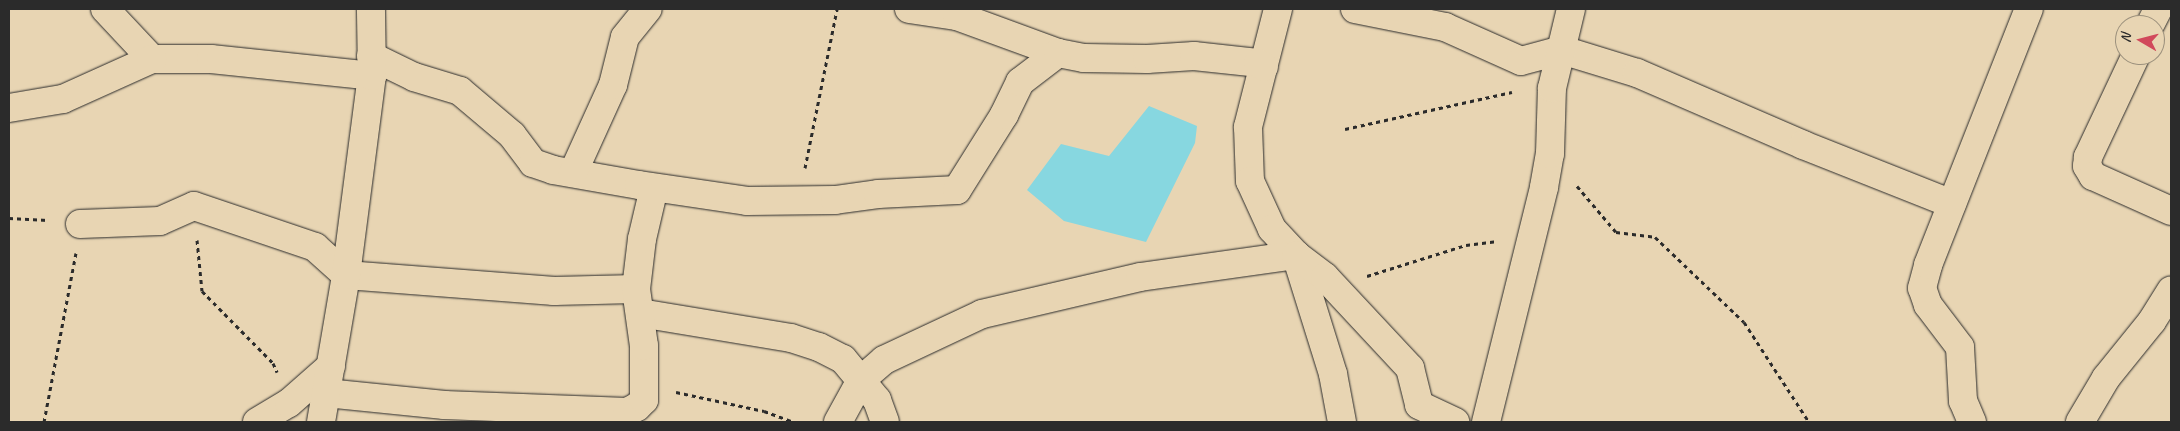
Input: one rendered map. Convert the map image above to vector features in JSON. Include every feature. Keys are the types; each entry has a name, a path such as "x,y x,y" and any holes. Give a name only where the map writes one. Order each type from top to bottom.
{"street":[{"path":"105,9 152,59"},
{"path":"321,422 346,275 372,66 371,9"},
{"path":"573,173 613,85 624,37 648,9"},
{"path":"909,9 957,12 1058,53 1084,58 1129,59 1194,56 1258,63 1264,67"},
{"path":"1278,9 1248,127 1250,182 1272,229 1296,255 1325,277 1410,368 1419,405 1455,422"},
{"path":"1355,9 1445,27 1521,61 1562,50 1637,73 1803,145 1952,204"},
{"path":"1486,422 1532,236 1550,154 1552,88 1571,9"},
{"path":"1972,422 1963,401 1960,347 1928,304 1922,288 1952,204 2028,9"},
{"path":"9,108 63,99 152,59 211,59 372,66 460,91 512,136 533,163 573,173 654,188 747,201 797,200 957,190 1004,115 1020,82 1058,53"},
{"path":"2131,65 2088,157 2087,166 2093,176 2171,211"},
{"path":"326,393 444,405 627,412 644,400 644,346 638,301 642,239 654,188"},
{"path":"80,224 160,221 194,206 315,247 346,275 554,291 638,301 791,338 843,359 877,400 885,422"},
{"path":"838,422 860,380 884,360 982,314 1140,277 1296,255"},
{"path":"1296,255 1333,374 1342,422"},
{"path":"2080,422 2106,378 2152,321 2171,290"},
{"path":"257,422 289,403 331,366"}],"path":[{"path":"797,200 837,9"},
{"path":"1345,129 1514,92 1552,88"},
{"path":"1550,154 1616,232 1655,237 1744,322 1809,422"},
{"path":"194,206 202,291 273,363 289,403"},
{"path":"9,218 80,224 66,317 44,422"},
{"path":"1325,277 1348,281 1466,245 1532,236"},
{"path":"644,385 764,411 795,422"}],"water":[{"path":"1149,106 1197,126 1195,143 1146,242 1064,221 1027,190 1061,144 1109,156"}]}
